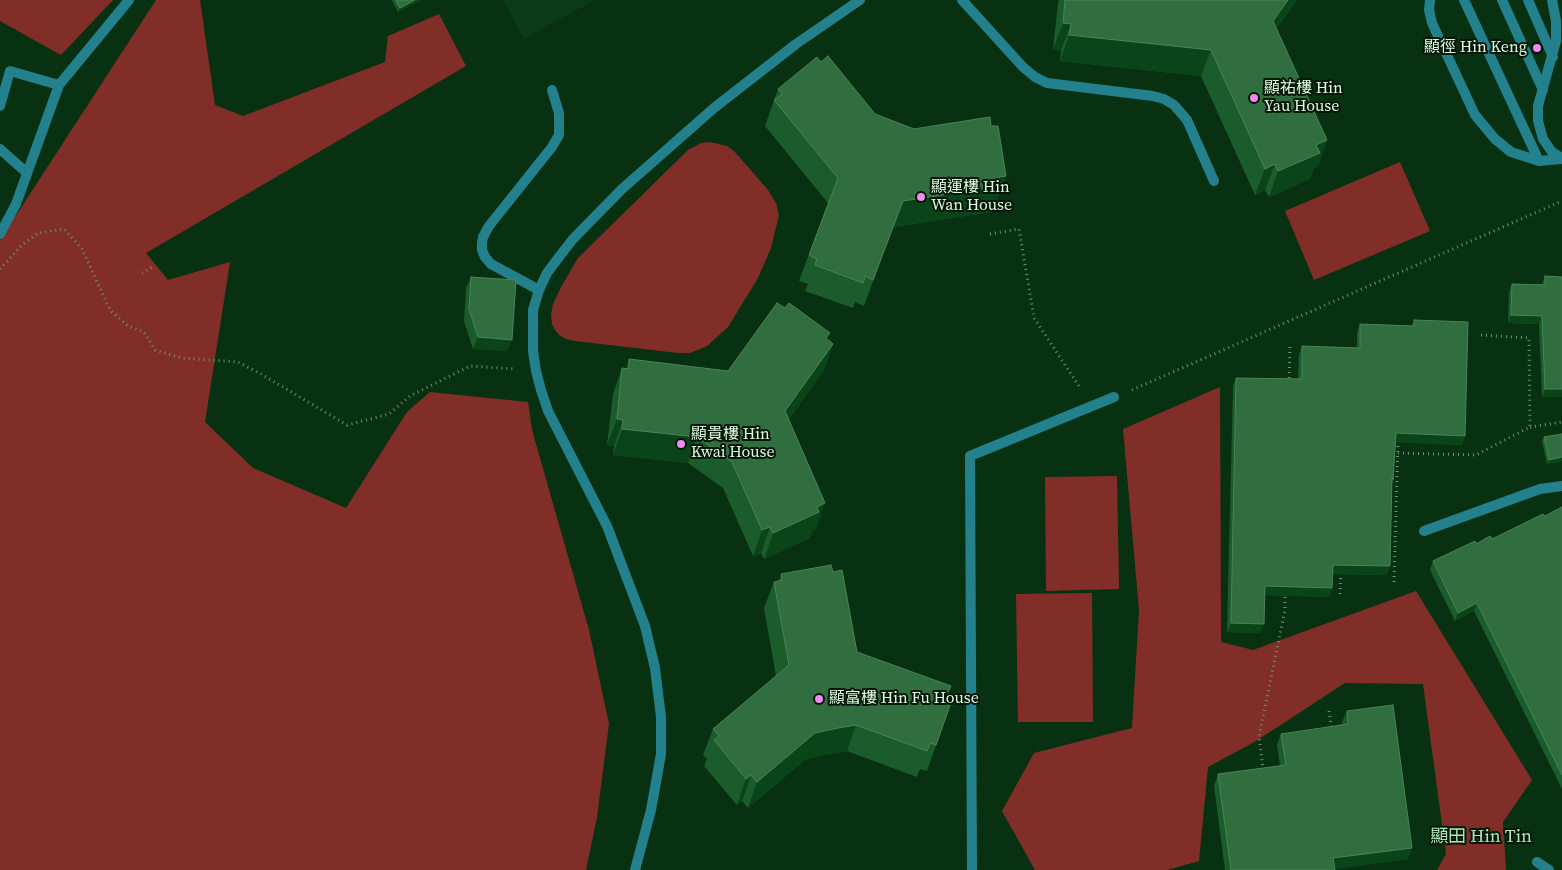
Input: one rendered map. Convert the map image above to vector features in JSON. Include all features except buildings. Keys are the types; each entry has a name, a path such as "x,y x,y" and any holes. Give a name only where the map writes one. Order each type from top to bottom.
{"street":[{"path":"0,234 16,204 59,84 129,0"},
{"path":"635,870 652,810 660,754 661,717 655,668 645,626 607,526 548,411 536,371 532,330 533,310 547,273 573,239 622,189 714,108 796,44 860,0"},
{"path":"962,0 1035,77 1047,83 1153,96 1164,99 1174,105 1187,120 1214,181"},
{"path":"1430,0 1429,10 1432,23 1475,115 1495,139 1511,152 1539,161 1562,158"},
{"path":"1464,0 1539,161"},
{"path":"1502,0 1542,90"},
{"path":"1528,0 1553,57"},
{"path":"1552,0 1556,21 1556,41 1538,106 1538,121 1543,139 1552,152 1562,158"},
{"path":"0,106 10,70 59,84"},
{"path":"539,290 491,264 485,257 482,243 489,226 552,147 559,135 559,113 552,90"},
{"path":"0,149 27,173"},
{"path":"972,870 970,456 1114,397"},
{"path":"1424,531 1540,489 1562,486"},
{"path":"1537,862 1549,870"}],"path":[{"path":"1114,397 1562,201"},
{"path":"0,269 22,245 38,233 64,229 82,249 110,310 128,326 144,332 155,350 182,358 238,362 346,425 389,414 410,396 470,366 536,371"},
{"path":"990,234 1020,229 1034,318 1093,406"},
{"path":"142,273 152,267"},
{"path":"1480,334 1529,338 1530,427"},
{"path":"1290,345 1290,384"},
{"path":"1398,453 1476,455 1530,427 1562,422"},
{"path":"1394,582 1399,429"},
{"path":"1388,498 1398,498"},
{"path":"1340,594 1341,566"},
{"path":"1263,771 1259,736 1285,610 1285,592"},
{"path":"1329,711 1333,739"}],"shaded area":[{"path":"0,0 113,0 61,55 0,21"},
{"path":"156,0 200,0 215,105 243,116 385,62 388,36 439,14 466,66 146,253 168,280 230,262 205,422 253,468 346,508 407,412 430,392 528,402 532,430 589,630 609,724 597,817 586,870 0,870 0,240"},
{"path":"503,0 595,0 524,39"},
{"path":"710,142 727,146 734,151 768,190 776,203 779,215 771,248 758,278 728,327 707,346 690,353 575,341 559,335 552,324 553,304 578,258 688,150 701,143"},
{"path":"1400,162 1430,231 1314,280 1285,211"},
{"path":"1220,387 1221,642 1253,650 1416,591 1532,780 1503,822 1506,870 1437,870 1446,854 1423,684 1345,683 1256,741 1208,767 1199,861 1167,870 1035,870 1002,811 1034,753 1132,728 1139,610 1123,429"},
{"path":"1117,476 1119,589 1046,591 1045,477"},
{"path":"1092,593 1093,722 1018,722 1016,594"}],"place":[{"name":"顯徑 Hin Keng","path":"1537,48"},
{"name":"顯祐樓 Hin Yau House","path":"1254,98"},
{"name":"顯運樓 Hin Wan House","path":"921,197"},
{"name":"顯貴樓 Hin Kwai House","path":"681,444"},
{"name":"顯富樓 Hin Fu House","path":"819,699"}],"district":[{"name":"顯田 Hin Tin","path":"1481,837"}]}
